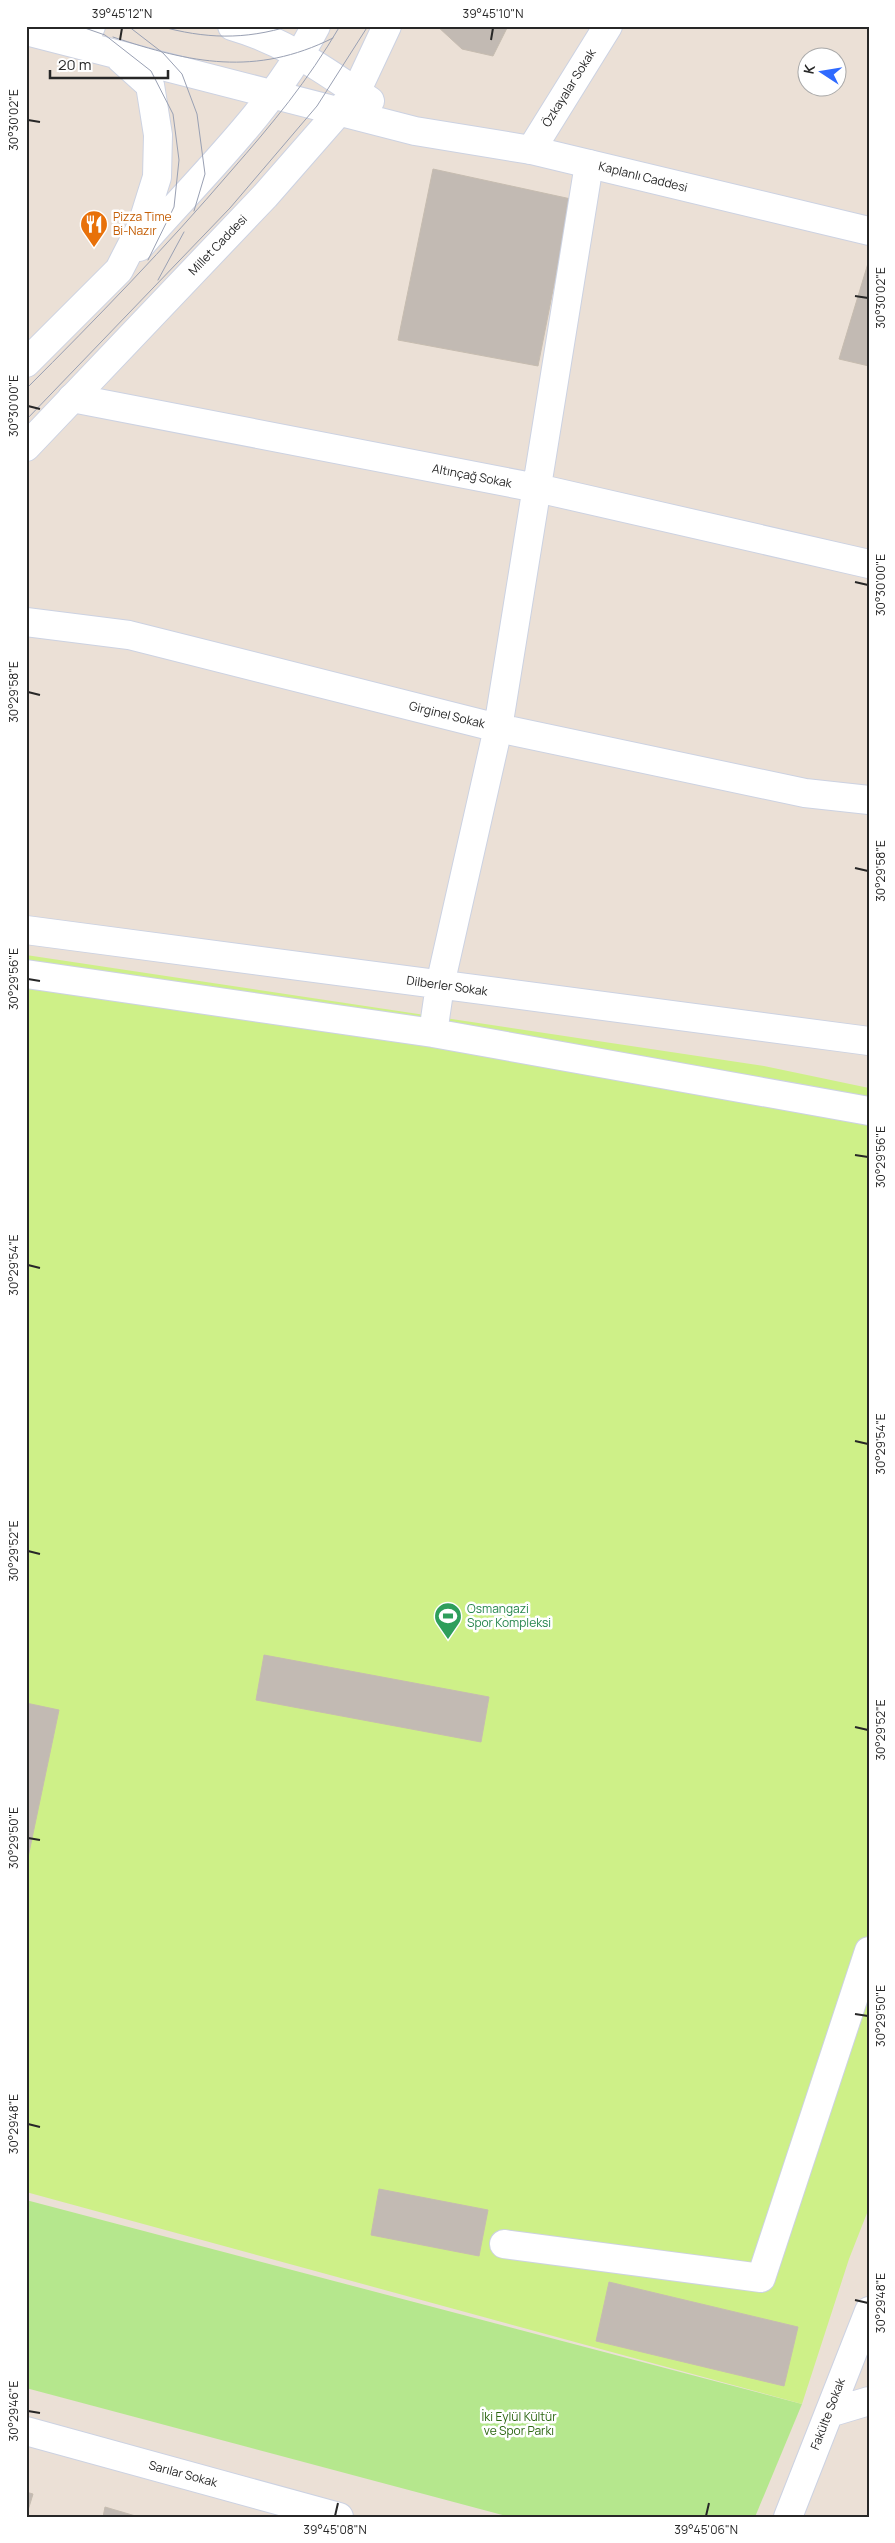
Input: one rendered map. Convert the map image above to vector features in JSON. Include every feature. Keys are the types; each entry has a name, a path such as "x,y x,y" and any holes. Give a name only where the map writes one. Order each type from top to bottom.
{"street":[{"name":"Kaplanlı Caddesi","path":"232,26 262,35 301,56 347,102"},
{"path":"26,363 119,270 274,95 301,56 316,26"},
{"name":"Millet Caddesi","path":"26,447 265,196 347,102 387,26"},
{"name":"Özkayalar Sokak","path":"531,150 608,26"},
{"name":"Kaplanlı Caddesi","path":"26,31 87,36 117,55 274,95 347,102 415,131 531,150 869,231"},
{"path":"117,55 150,85 158,135 157,177 142,225 119,270"},
{"path":"433,1033 440,985 498,728 589,164"},
{"name":"Altınçağ Sokak","path":"72,398 536,488 869,564"},
{"name":"Girginel Sokak","path":"26,622 129,635 498,728 805,793 869,800"},
{"name":"Dilberler Sokak","path":"26,930 869,1041"},
{"path":"26,974 433,1033 869,1111"},
{"path":"504,2244 760,2278 869,1951"},
{"name":"Fakülte Sokak","path":"788,2517 869,2311"},
{"path":"828,2413 869,2401"},
{"name":"Sarılar Sokak","path":"26,2431 330,2516"}],"green space":[{"name":"Osmangazi Spor Kompleksi","path":"26,955 764,1066 869,1088 869,2208 849,2259 802,2404 26,2192"},
{"name":"İki Eylül Kültür ve Spor Parkı","path":"26,2200 802,2404 755,2517 510,2517 26,2388"}],"building":[{"path":"437,26 508,26 493,56 462,49"},
{"path":"433,169 571,199 538,366 398,340"},
{"path":"869,260 869,366 839,359"},
{"path":"264,1655 489,1697 481,1742 256,1700"},
{"path":"26,1703 59,1710 26,1867"},
{"path":"379,2189 488,2210 479,2256 371,2235"},
{"path":"609,2282 798,2327 784,2386 596,2341"},
{"path":"26,2492 33,2494 26,2517"},
{"path":"105,2507 139,2517 103,2517"}],"tram line":[{"path":"79,26 105,35 151,71 173,114 179,160 174,207 148,260"},
{"path":"128,26 163,53 182,74 197,114 205,174 194,211"},
{"path":"159,26 193,33 225,36 257,34 290,26"},
{"path":"26,389 156,255 246,153 302,84 340,26"},
{"path":"26,420 230,208 317,106 368,26"},
{"path":"113,37 169,54 223,62 250,62 277,58 304,50 333,38"},
{"path":"158,280 184,232"}],"place":[{"name":"Pizza Time Bi-Nazır","path":"94,248"},
{"name":"Osmangazi Spor Kompleksi","path":"448,1640"}]}
